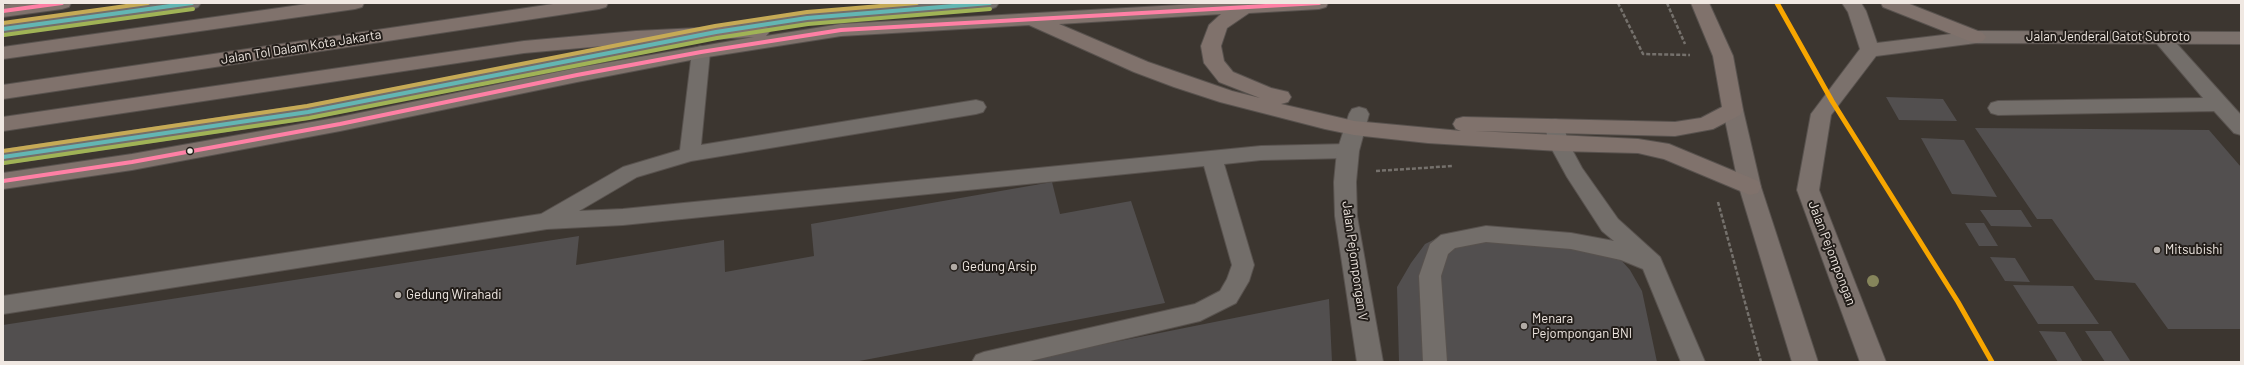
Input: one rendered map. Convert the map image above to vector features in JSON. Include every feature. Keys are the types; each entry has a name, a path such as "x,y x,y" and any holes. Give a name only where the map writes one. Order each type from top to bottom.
{"highway":[{"path":"3,11 62,3"},
{"path":"3,53 356,3"},
{"name":"Jalan Tol Dalam Kota Jakarta","path":"3,92 599,3"},
{"path":"3,124 524,47 716,32 841,30 1319,3"},
{"path":"1033,20 1141,67 1227,97 1357,121 1428,136 1557,135 1675,129 1706,124 1733,110 1723,56 1700,3"},
{"path":"1890,3 1976,37"},
{"path":"1246,6 1219,25 1211,46 1214,63 1226,77 1265,93 1357,121"},
{"path":"3,181 132,162 302,131 701,52 841,30"},
{"path":"1557,135 1669,152 1750,187"}],"main road":[{"path":"1851,3 1857,11 1870,50 1976,37"},
{"name":"Jalan Jenderal Gatot Subroto","path":"1976,37 2241,38"},
{"name":"Jalan Pejompongan","path":"1870,50 1822,114 1808,190 1873,362"},
{"path":"1733,110 1750,187 1805,362"}],"street":[{"name":"Jalan Pejompongan V","path":"1357,121 1348,151 1345,182 1346,216 1370,362"}],"lane":[{"path":"3,29 192,3"},
{"path":"3,157 308,112 716,32 807,18 990,3"},
{"path":"2161,38 2241,128"},
{"path":"690,154 701,52"},
{"path":"1998,108 2220,104"},
{"path":"547,220 630,172 690,154 976,107"},
{"path":"1557,135 1574,172 1610,225 1652,263 1693,362"},
{"path":"3,305 547,220 631,216 1272,152 1348,151"},
{"path":"984,362 1200,312 1228,297 1238,281 1243,265 1212,158"},
{"path":"1435,362 1430,276 1438,250 1449,241 1486,234 1571,241 1625,252 1652,263"}],"path":[{"path":"1618,3 1643,54 1690,55"},
{"path":"1667,3 1692,61"},
{"path":"1371,171 1455,165"},
{"path":"1713,196 1718,202 1761,362"}],"building":[{"path":"1886,97 1943,99 1957,121 1899,120"},
{"name":"Mitsubishi","path":"1975,128 2209,130 2241,167 2241,329 2168,329 2135,283 2095,280 2052,219 2037,219"},
{"path":"1921,138 1964,140 1997,197 1952,194"},
{"path":"1052,182 1060,214 1131,201 1165,303 854,362 3,362 3,325 579,236 576,265 724,240 725,272 814,256 811,224"},
{"path":"1980,210 2021,210 2032,227 1991,226"},
{"path":"1965,223 1984,223 1998,246 1979,246"},
{"name":"Menara Pejompongan BNI","path":"1500,227 1555,232 1612,250 1630,270 1642,291 1657,362 1399,362 1397,287 1411,263 1425,244 1447,233"},
{"path":"1990,257 2015,258 2030,282 2005,281"},
{"path":"2013,285 2073,286 2099,324 2038,324"},
{"path":"1329,299 1332,362 1020,362 1020,361"},
{"path":"2039,331 2065,332 2083,362 2058,362"},
{"path":"2085,331 2111,331 2131,362 2105,362"}],"transit line":[{"path":"3,11 62,3"},
{"path":"3,23 148,3"},
{"path":"3,29 192,3"},
{"path":"3,151 307,106 715,26 807,12 917,3"},
{"path":"3,157 308,112 716,32 807,18 990,3"},
{"path":"3,181 132,162 340,124 577,75 701,52 841,30 1319,3"},
{"path":"1777,3 1832,101 1958,302 1992,362"},
{"path":"4,35 193,9"},
{"path":"4,163 309,118 717,38 808,24 990,9"}],"place":[{"name":"Mitsubishi","path":"2157,250"},
{"name":"Gedung Arsip","path":"954,267"},
{"name":"Gedung Wirahadi","path":"398,295"},
{"name":"Menara Pejompongan BNI","path":"1524,326"}]}
